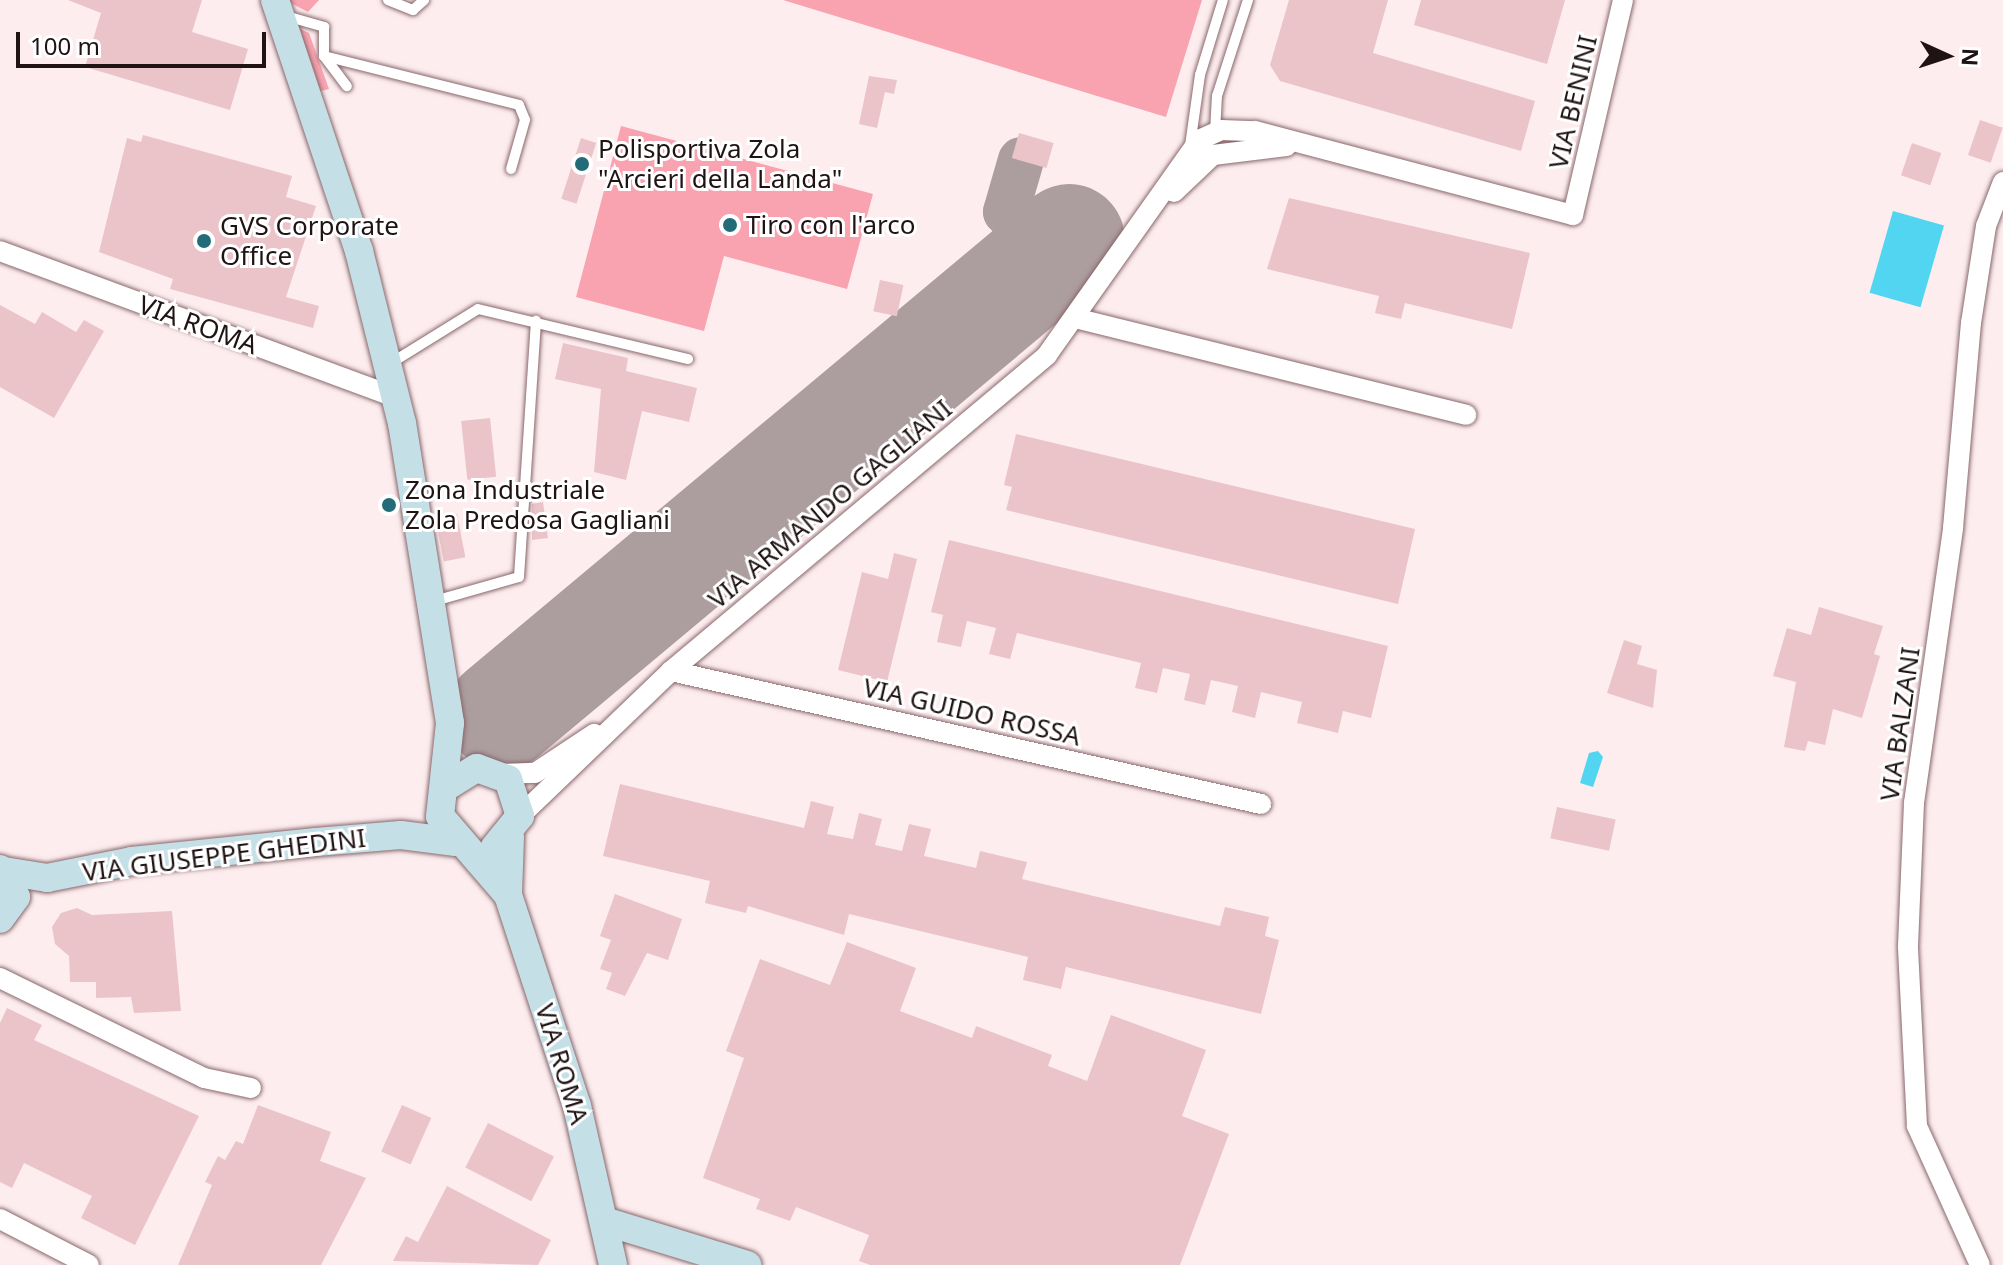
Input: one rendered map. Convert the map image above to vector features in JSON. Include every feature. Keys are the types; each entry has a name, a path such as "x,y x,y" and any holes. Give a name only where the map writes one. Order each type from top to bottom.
{"street":[{"name":"VIA BENINI","path":"1296,146 1573,215 1623,0"},
{"name":"VIA ROMA","path":"277,7 389,364 450,723 461,752 518,794 508,895 577,1106 613,1265"},
{"name":"VIA ARMANDO GAGLIANI","path":"515,827 611,725 671,671 1047,355 1079,319 1159,206 1190,152 1215,131"},
{"path":"1215,131 1255,131 1296,146"},
{"path":"1213,155 1296,146"},
{"name":"VIA ARMANDO GAGLIANI","path":"1159,206 1213,155"},
{"name":"VIA BALZANI","path":"1980,1265 1917,1126 1908,946 1914,803 1953,528 1971,323 1986,226 2003,182"},
{"name":"VIA ROMA","path":"0,251 397,398"},
{"path":"1079,319 1466,415"},
{"name":"VIA GUIDO ROSSA","path":"671,671 1261,804"},
{"name":"VIA ROMA","path":"450,723 440,816 460,844 508,895"},
{"name":"VIA ARMANDO GAGLIANI","path":"489,771 535,773 611,725"},
{"path":"444,791 489,771"},
{"name":"VIA GIUSEPPE GHEDINI","path":"401,835 418,826 444,791"},
{"path":"460,844 491,848 515,827"},
{"name":"VIA GIUSEPPE GHEDINI","path":"2,870 47,878 132,861 401,835 460,844"},
{"path":"2,870 14,882 7,912"},
{"name":"VIA GIUSEPPE GHEDINI","path":"7,912 47,878"},
{"path":"0,978 204,1078 251,1088"},
{"path":"0,1219 89,1265"},
{"path":"606,1228 747,1265"}],"lane":[{"path":"388,0 413,10 424,0"},
{"name":"VIA ARMANDO GAGLIANI","path":"1190,152 1200,75 1223,0"},
{"path":"1213,155 1217,96 1247,6 1238,0"},
{"name":"VIA ROMA","path":"277,7 324,27 324,56 347,86"},
{"path":"324,56 519,105 525,120 511,169"},
{"path":"389,364 478,309 688,359"},
{"path":"429,603 519,577 536,321"}],"shaded area":[{"path":"285,0 319,0 308,12"},
{"path":"783,0 1202,0 1166,117"},
{"path":"300,29 309,33 329,89 317,92"},
{"name":"Tiro con l'arco","path":"621,126 873,194 847,289 724,256 704,331 576,297"}],"water":[{"path":"1893,211 1944,226 1921,307 1870,293"},
{"path":"1598,751 1603,757 1593,787 1580,783 1589,753"}],"building":[{"path":"68,0 202,0 192,32 248,49 230,110 85,67 101,13"},
{"path":"1289,0 1388,0 1373,53 1535,101 1521,151 1280,81 1270,65"},
{"path":"1421,0 1565,0 1547,64 1414,25"},
{"path":"869,76 897,80 894,94 885,92 877,128 859,124"},
{"path":"1980,120 2003,128 1991,163 1968,155"},
{"path":"1019,133 1054,143 1046,168 1012,158"},
{"name":"GVS Corporate Office","path":"143,135 292,176 286,197 316,206 286,297 319,306 313,328 170,289 173,279 99,252 127,138 141,142"},
{"name":"Polisportiva Zola \"Arcieri della Landa\"","path":"581,138 596,143 576,204 561,199"},
{"path":"1912,143 1941,153 1930,185 1901,175"},
{"path":"1289,198 1530,253 1512,329 1405,303 1401,319 1375,313 1379,296 1267,269"},
{"path":"880,280 903,285 897,316 873,311"},
{"path":"0,305 35,324 42,312 76,332 84,320 104,331 54,418 0,387"},
{"path":"563,343 628,358 626,371 697,388 689,422 642,411 626,480 594,472 601,389 555,379"},
{"path":"490,418 496,477 467,480 461,421"},
{"path":"1016,434 1415,529 1398,604 1006,510 1012,487 1004,485"},
{"path":"543,502 548,538 532,540 532,504"},
{"path":"457,514 465,557 444,561 435,518"},
{"path":"949,540 1388,646 1371,718 1343,711 1338,733 1297,723 1302,702 1261,692 1255,718 1232,712 1238,686 1211,680 1205,705 1184,700 1190,674 1163,668 1157,693 1135,688 1141,663 1017,633 1010,659 989,654 996,628 967,621 961,647 937,642 943,615 931,612"},
{"path":"894,553 917,559 887,682 838,670 862,572 888,579"},
{"path":"1819,607 1883,626 1874,654 1880,656 1862,718 1833,709 1825,745 1808,741 1805,751 1784,747 1796,682 1773,676 1787,628 1811,635"},
{"path":"1624,640 1642,646 1637,664 1657,670 1653,708 1607,693"},
{"path":"620,784 804,828 811,801 834,807 827,834 853,839 859,813 882,819 875,845 902,851 909,824 931,829 924,856 976,868 980,851 1027,862 1022,879 1220,926 1225,907 1269,917 1265,936 1279,940 1261,1014 1066,967 1061,989 1023,980 1028,957 849,914 844,935 748,906 746,913 705,903 710,881 603,856"},
{"path":"1557,807 1616,819 1609,851 1550,838"},
{"path":"615,894 682,919 668,960 647,953 625,996 606,989 612,973 600,969 611,940 600,936"},
{"path":"77,908 92,915 172,911 181,1011 134,1013 131,997 96,998 96,982 70,982 69,956 55,944 52,927 61,913"},
{"path":"847,942 916,968 900,1011 972,1038 976,1026 1052,1055 1048,1066 1087,1081 1111,1015 1206,1050 1182,1116 1229,1134 1180,1265 870,1265 859,1261 869,1235 796,1207 790,1221 756,1209 760,1199 703,1178 744,1058 726,1051 760,959 830,985"},
{"path":"7,1008 42,1025 34,1040 199,1116 135,1245 81,1218 92,1196 24,1163 12,1188 0,1182 0,1023"},
{"path":"258,1105 331,1132 320,1161 366,1178 321,1265 178,1265 212,1185 205,1182 218,1156 225,1160 236,1141 243,1144"},
{"path":"402,1105 431,1118 410,1165 381,1152"},
{"path":"488,1123 554,1157 531,1201 465,1168"},
{"path":"447,1186 551,1240 538,1265 393,1261 406,1236 418,1242"}],"taxiway":[{"path":"1021,160 1006,212 1049,256"}],"runway":[{"path":"502,714 1069,240"}],"place":[{"name":"Polisportiva Zola \"Arcieri della Landa\"","path":"582,164"},
{"name":"Tiro con l'arco","path":"730,225"},
{"name":"GVS Corporate Office","path":"204,241"},
{"name":"Zona Industriale Zola Predosa Gagliani","path":"389,505"}]}
